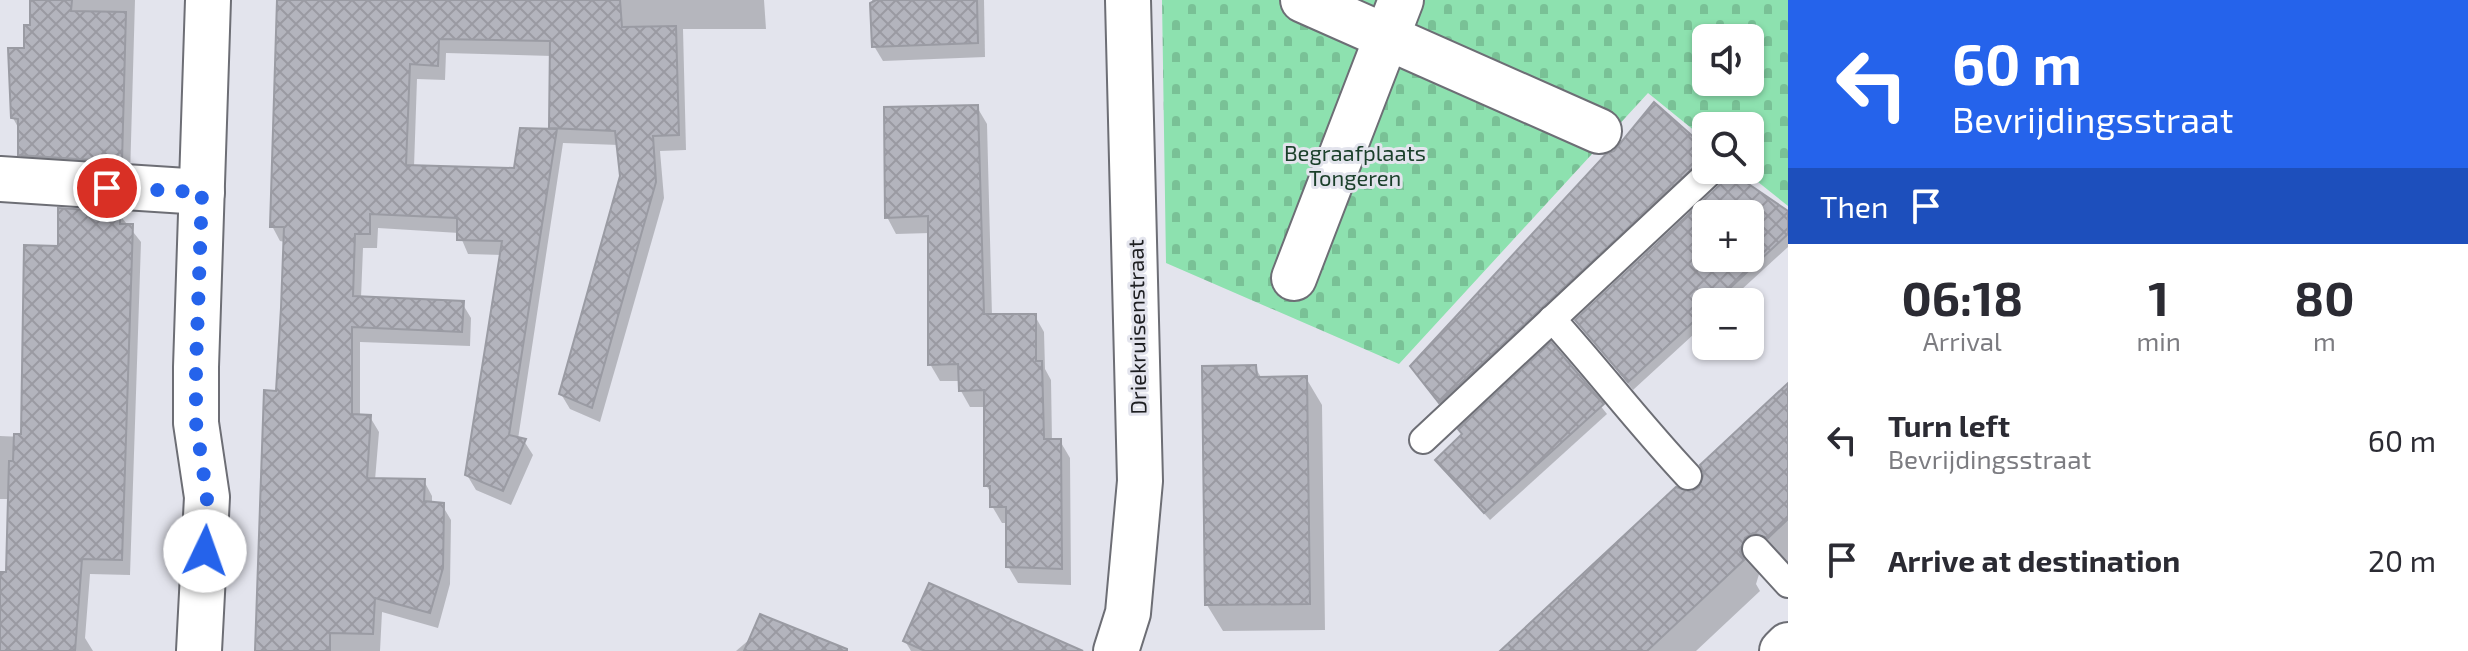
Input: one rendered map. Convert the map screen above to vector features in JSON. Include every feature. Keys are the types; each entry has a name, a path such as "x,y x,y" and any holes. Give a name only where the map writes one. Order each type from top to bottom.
{"street":[{"path":"199,651 207,497 196,423 208,0"},
{"name":"Driekruisenstraat","path":"1116,651 1128,613 1140,481 1128,0"},
{"path":"1303,0 1394,19 1599,131"},
{"path":"1294,278 1394,19"},
{"path":"0,179 202,192"},
{"path":"1782,651 1788,645"}],"lane":[{"path":"1423,440 1697,184"},
{"path":"1552,319 1614,388 1627,410 1688,476"},
{"path":"1756,549 1788,584"}],"green space":[{"name":"Begraafplaats Tongeren","path":"1162,0 1788,0 1788,206 1760,184 1764,184 1764,112 1692,112 1692,129 1648,93 1399,364 1166,263"}],"building":[{"path":"30,0 72,0 71,11 126,12 122,162 18,155 18,119 11,118 8,48 24,48 24,25 30,25"},
{"path":"277,0 620,0 622,27 676,26 679,135 653,136 656,182 592,408 559,394 620,176 615,131 549,128 550,41 439,39 438,66 410,64 406,165 514,168 520,128 557,129 509,435 526,439 503,491 465,475 502,241 457,240 457,218 370,214 370,234 355,234 353,296 464,301 462,332 352,327 352,414 371,415 367,478 425,479 424,501 444,503 443,568 430,613 375,598 373,634 330,633 330,651 255,651 264,390 276,391 284,227 270,227"},
{"path":"876,0 977,0 978,43 872,47 870,3"},
{"path":"1654,102 1692,136 1692,169 1439,403 1410,366 1606,154 1614,151"},
{"path":"978,105 984,314 1036,314 1036,361 1042,361 1044,439 1061,439 1062,569 1006,567 1006,507 990,507 990,486 984,486 984,390 959,391 958,364 928,365 928,216 885,218 884,107"},
{"path":"1721,184 1748,184 1788,211 1788,234 1764,256 1764,200 1704,200"},
{"path":"58,208 120,212 120,224 133,224 122,560 82,559 75,651 0,651 0,572 6,572 9,461 13,461 14,434 21,434 24,245 58,246"},
{"path":"1692,211 1692,272 1747,272 1730,288 1692,288 1692,323 1628,382 1575,320"},
{"path":"1551,342 1604,404 1484,513 1435,460 1462,434 1458,429"},
{"path":"1256,365 1257,377 1307,376 1310,604 1205,605 1202,366"},
{"path":"1788,383 1788,519 1768,538 1753,533 1745,538 1740,552 1744,560 1647,651 1500,651 1676,487 1691,492 1699,487 1704,473 1700,465"},
{"path":"929,583 1083,651 925,651 903,641"},
{"path":"760,614 847,649 847,651 744,651"}],"route":[{"path":"107,188 202,192 196,423 207,497 205,551"}]}
